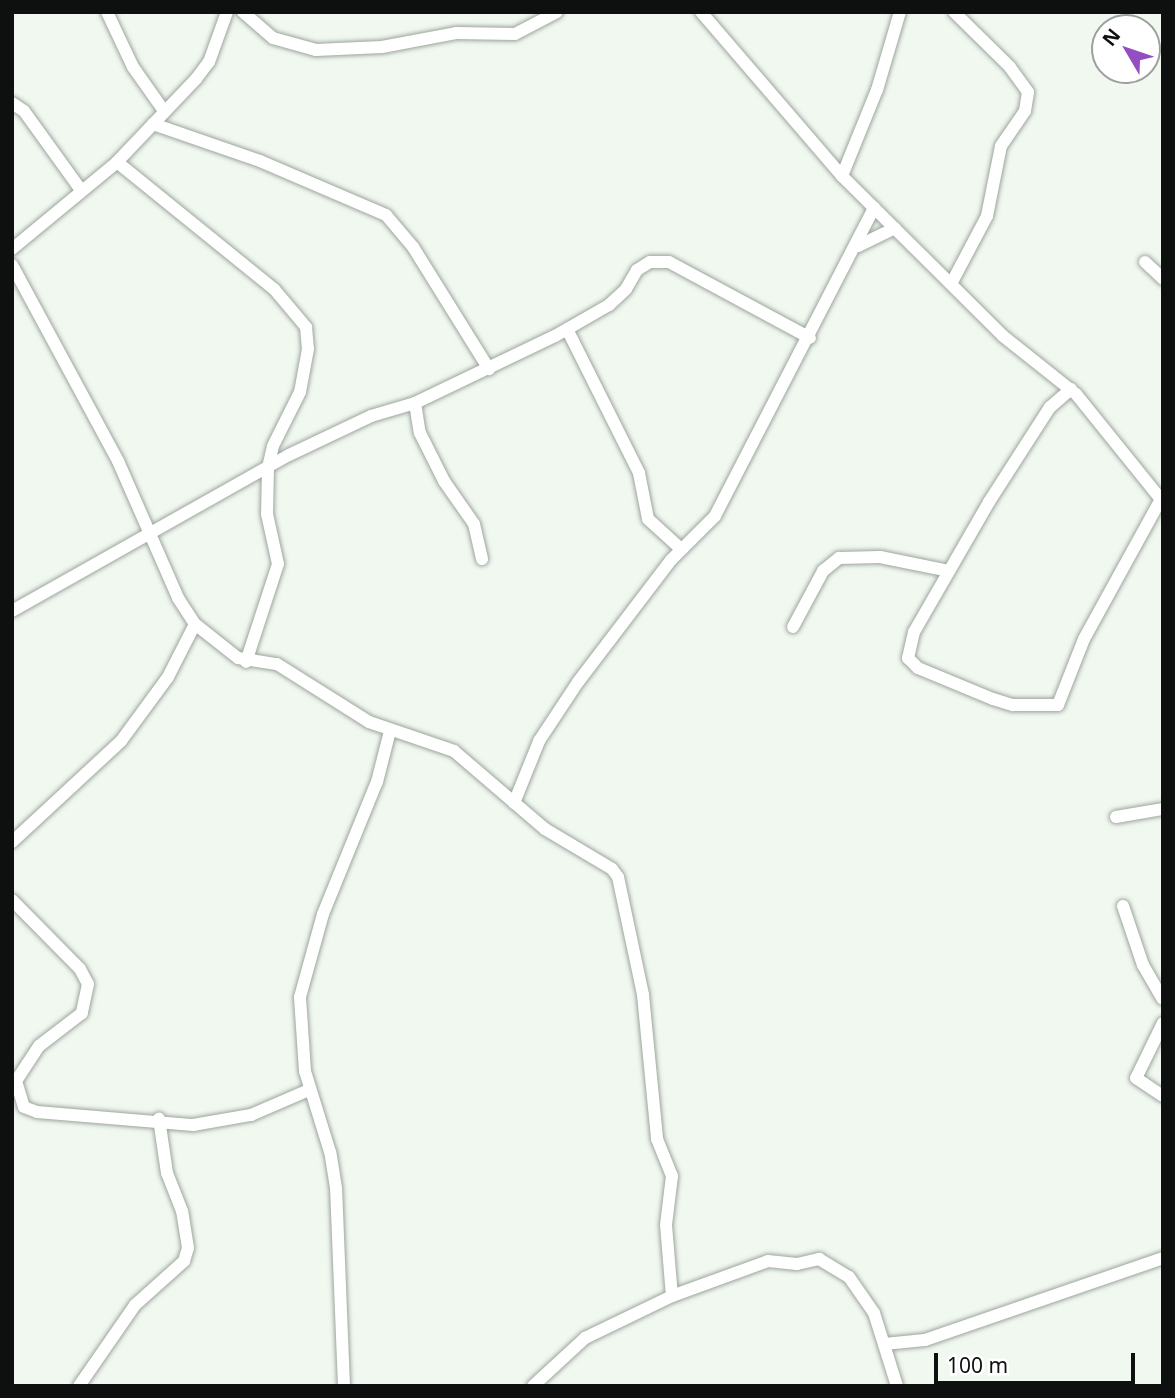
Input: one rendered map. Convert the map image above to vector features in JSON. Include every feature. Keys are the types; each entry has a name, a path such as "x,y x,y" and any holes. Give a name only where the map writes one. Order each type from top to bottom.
{"street":[{"path":"107,12 133,66 164,111"},
{"path":"12,249 117,162 153,124 209,62 227,12"},
{"path":"243,12 273,38 291,46 316,50 382,47 456,33 515,34 556,12"},
{"path":"701,12 842,176 1003,336 1071,389 1160,495 1084,639 1058,705 1051,708 993,699 918,668 908,658 914,632 1041,419 1071,389"},
{"path":"842,176 877,90 900,12"},
{"path":"951,284 987,216 1001,146 1025,111 1027,92 1010,67 954,12"},
{"path":"12,103 24,111 81,190"},
{"path":"153,124 260,161 386,215 413,247 489,369"},
{"path":"117,162 274,289 306,327 308,349 300,392 273,446 268,468 267,514 278,564 246,662"},
{"path":"514,803 540,741 578,682 681,549 715,516 858,246 874,208"},
{"path":"858,246 895,228"},
{"path":"12,611 268,468 370,416 415,403 567,329 608,305 626,289 637,270 650,262 669,262 810,338"},
{"path":"1145,262 1163,279"},
{"path":"12,265 118,461 150,536 195,624 246,662 289,669 390,731 430,740 454,751 545,829 612,869 623,892 643,996 657,1139 672,1176 666,1225 672,1296"},
{"path":"567,329 639,473 648,519 681,549"},
{"path":"415,403 419,433 444,481 474,524 482,559"},
{"path":"793,627 823,571 839,558 880,557 949,571"},
{"path":"12,842 121,741 168,677 195,624"},
{"path":"344,1386 336,1188 330,1152 309,1090 299,1037 300,997 323,915 377,782 390,731"},
{"path":"1116,817 1163,809"},
{"path":"12,900 79,969 88,984 82,1013 39,1046 14,1082 20,1102 30,1110 159,1119 193,1125 223,1122 309,1090"},
{"path":"1123,906 1143,965 1163,999"},
{"path":"1163,1023 1136,1079 1163,1096"},
{"path":"79,1386 135,1305 184,1261 188,1248 182,1211 167,1172 159,1119"},
{"path":"884,1344 925,1340 1163,1258"},
{"path":"533,1386 585,1338 672,1296 768,1261 797,1264 819,1259 849,1277 874,1313 896,1386"}]}
